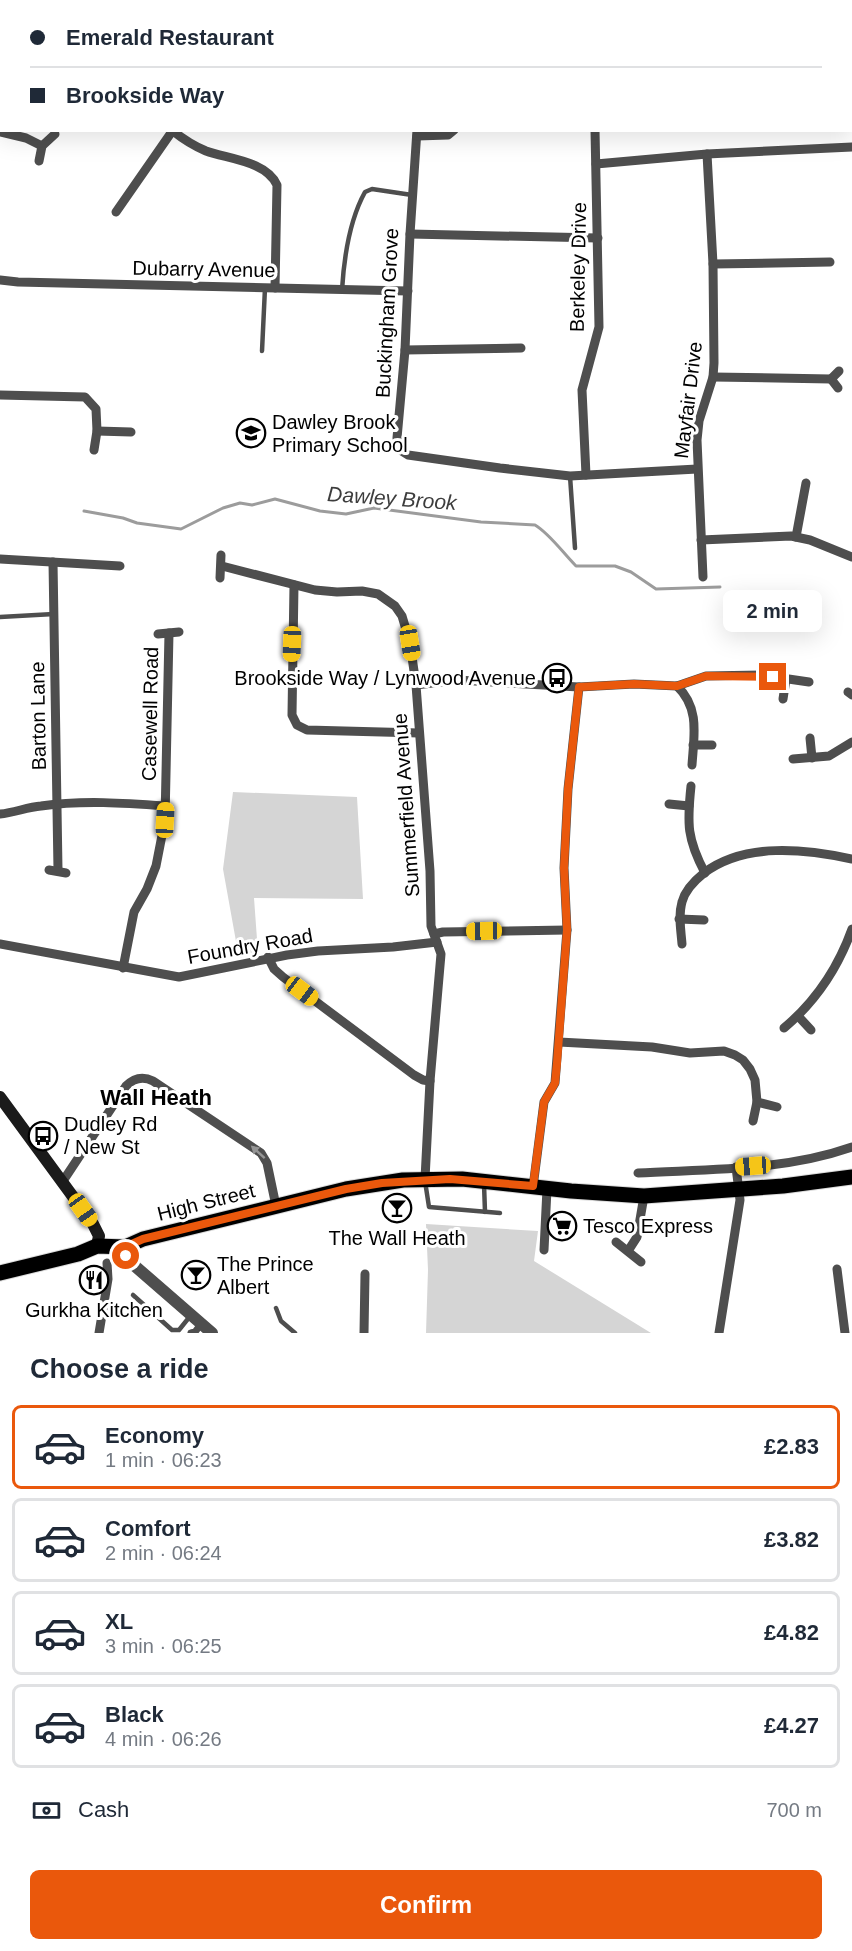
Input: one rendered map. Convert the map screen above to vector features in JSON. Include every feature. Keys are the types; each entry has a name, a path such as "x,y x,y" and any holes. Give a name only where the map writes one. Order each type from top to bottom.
{"highway":[{"name":"High Street","path":"0,1273 78,1254 97,1246 125,1247 143,1239 362,1186 425,1179 484,1181 644,1196 740,1190 852,1177"}],"main road":[{"path":"0,1097 63,1181 98,1233 97,1246"}],"street":[{"path":"0,132 26,138 42,146"},
{"path":"116,212 172,132"},
{"path":"175,132 203,150 255,166 267,172 274,179 276,185 275,288"},
{"path":"417,133 448,135 452,132"},
{"name":"Berkeley Drive","path":"586,475 582,390 599,327 595,132"},
{"name":"Buckingham Grove","path":"417,133 405,350 397,438 400,450 408,455 570,476 697,469"},
{"path":"39,161 42,146 55,134"},
{"path":"596,164 707,154 852,147"},
{"name":"Mayfair Drive","path":"703,577 697,469 699,422 713,377 713,264 707,154"},
{"path":"410,234 598,238"},
{"path":"713,264 830,262"},
{"name":"Dubarry Avenue","path":"0,280 408,291"},
{"path":"405,350 521,348"},
{"path":"713,377 831,379 839,371"},
{"path":"831,379 838,388"},
{"path":"0,395 85,397 96,409 97,431 94,450"},
{"path":"97,431 131,432"},
{"path":"796,537 806,483"},
{"path":"701,540 796,537 810,540 852,557"},
{"path":"220,578 221,555"},
{"path":"0,559 120,566"},
{"name":"Barton Lane","path":"53,562 58,871"},
{"name":"Summerfield Avenue","path":"222,566 326,591 362,591 378,594 388,599 402,616 410,643 416,685 430,871 431,926 435,938"},
{"path":"294,585 291,715 297,725 307,730 419,733"},
{"name":"Casewell Road","path":"123,968 134,912 147,889 156,866 166,807 174,632 158,634"},
{"path":"416,685 457,680 579,687 634,684 677,686 706,676 761,675 809,682"},
{"path":"783,699 786,679"},
{"path":"677,686 692,707 693,765"},
{"path":"544,1250 540,1188 544,1102 555,1083 559,1042 567,930 564,868 567,800 579,687"},
{"path":"810,738 812,758"},
{"path":"793,759 829,756 852,742"},
{"path":"693,745 712,745"},
{"path":"691,786 688,829 693,850 705,873"},
{"path":"0,814 57,805 123,803 166,807"},
{"path":"669,804 689,806"},
{"path":"682,944 680,919 682,902 690,887 705,873 724,861 770,850 816,852 852,859"},
{"path":"680,919 704,920"},
{"path":"784,1028 798,1016 822,988 844,951 852,929"},
{"name":"Foundry Road","path":"0,944 178,977 235,967 268,957 318,951 393,947 435,938 443,932 567,930"},
{"path":"425,1179 430,1081 441,969 441,954 435,938"},
{"path":"268,957 274,969 283,977 414,1075 430,1081"},
{"path":"798,1016 811,1030"},
{"path":"559,1042 652,1047 690,1053 724,1051 735,1054 750,1069 755,1080 757,1102 753,1121"},
{"path":"63,1181 126,1086 135,1080 144,1078 153,1081 261,1152 267,1163 276,1206"},
{"path":"757,1102 777,1107"},
{"path":"638,1173 788,1164 852,1147"},
{"path":"719,1333 740,1200 736,1167"},
{"path":"628,1251 637,1237 644,1196"},
{"path":"616,1242 641,1262"},
{"path":"125,1247 126,1256 136,1267 212,1333"},
{"path":"99,1333 108,1279 107,1263"},
{"path":"837,1269 845,1333"},
{"path":"364,1333 365,1274"},
{"path":"108,1279 119,1280"},
{"path":"191,1333 201,1324"}],"lane":[{"path":"342,290 350,231 365,192 372,189 412,195"},
{"path":"262,351 265,288"},
{"path":"570,476 575,548"},
{"path":"0,617 54,614"},
{"path":"425,1179 429,1208 500,1213"},
{"path":"484,1181 485,1212"},
{"path":"133,1296 172,1330 179,1330 191,1315"},
{"path":"276,1308 281,1321 295,1333"}],"shaded area":[{"path":"233,792 357,797 363,899 254,898 258,953 239,958 223,869"},
{"path":"426,1224 538,1231 534,1261 651,1333 426,1333 428,1270"}],"waterway":[{"name":"Dawley Brook","path":"84,511 137,523 181,529 223,508 240,503 252,505 275,499 320,511 346,514 374,508 481,522 535,525 551,538 576,566 615,566 631,572 656,589 720,587"}],"place":[{"name":"Dawley Brook Primary School","path":"251,433"},
{"name":"Brookside Way / Lynwood Avenue","path":"557,678"},
{"name":"Dudley Rd / New St","path":"43,1136"},
{"name":"The Wall Heath","path":"397,1208"},
{"name":"Tesco Express","path":"562,1226"},
{"name":"The Prince Albert","path":"196,1275"},
{"name":"Gurkha Kitchen","path":"94,1280"}],"district":[{"name":"Wall Heath","path":"156,1097"}],"route":[{"path":"126,1256 125,1247 143,1239 362,1186 437,1178 533,1186 544,1102 555,1083 557,1063 567,930 564,868 568,789 579,687 634,684 677,686 706,676 761,675 773,677"}]}
